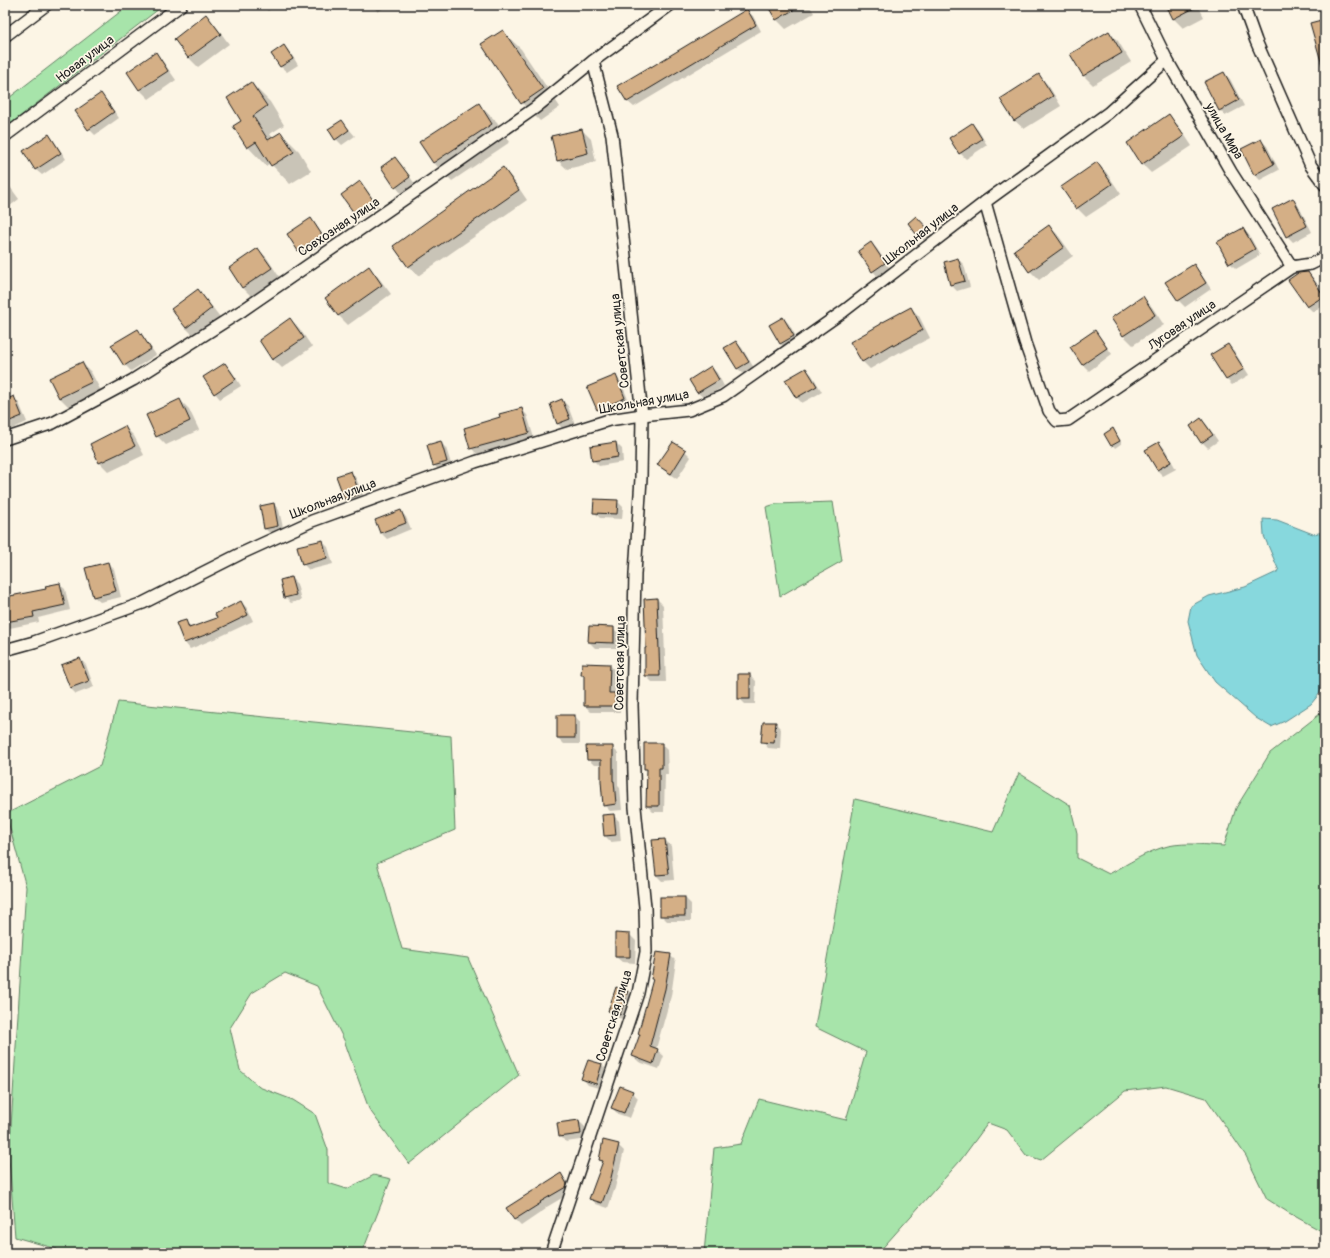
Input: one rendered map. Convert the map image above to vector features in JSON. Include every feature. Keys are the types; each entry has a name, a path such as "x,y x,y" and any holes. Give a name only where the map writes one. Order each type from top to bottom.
{"street":[{"path":"5,36 46,5"},
{"name":"Новая улица","path":"5,136 181,5"},
{"name":"Совхозная улица","path":"5,439 53,423 133,380 230,318 529,112 593,61 670,5"},
{"name":"улица Мира","path":"1140,5 1167,60 1231,172 1292,267"},
{"path":"1243,5 1256,41 1311,166 1325,184"},
{"name":"Школьная улица","path":"5,650 34,642 143,602 240,554 312,521 475,462 609,420 689,410 723,396 844,311 985,202 1108,112 1167,60"},
{"name":"Советская улица","path":"551,1253 638,992 646,952 645,906 635,808 632,705 635,574 641,478 642,415 612,134 593,61"},
{"name":"Луговая улица","path":"985,202 1024,343 1049,411 1057,421 1068,420 1292,267 1311,264 1325,257"}],"green space":[{"path":"129,5 164,5 5,128 5,101"},
{"path":"833,502 842,561 780,596 766,507 776,504"},
{"path":"118,702 451,736 455,830 377,863 402,949 468,958 519,1075 409,1164 369,1109 344,1040 317,986 285,973 252,993 230,1028 240,1070 259,1087 293,1100 315,1114 328,1150 328,1183 347,1189 374,1175 391,1179 362,1253 59,1253 57,1249 15,1237 9,1158 26,887 6,814 100,766"},
{"path":"1325,710 1325,1233 1267,1199 1246,1156 1206,1098 1166,1086 1125,1091 1041,1160 1026,1155 1007,1130 988,1123 960,1161 878,1253 704,1253 714,1148 741,1144 759,1099 846,1120 866,1052 815,1027 855,799 993,832 1019,773 1070,805 1077,833 1077,858 1109,874 1145,854 1168,846 1189,844 1224,846 1236,808 1270,753"}],"water":[{"path":"1263,519 1277,520 1313,534 1325,532 1325,666 1320,693 1311,704 1285,721 1271,727 1256,718 1215,682 1197,655 1188,621 1191,606 1209,596 1245,587 1279,571 1264,536"}],"building":[{"path":"767,5 802,5 776,20"},
{"path":"1166,5 1200,5 1173,19"},
{"path":"747,9 756,25 627,102 617,86"},
{"path":"206,14 221,34 188,58 174,39"},
{"path":"1325,19 1325,65 1322,65 1310,23"},
{"path":"503,30 543,89 521,104 481,44"},
{"path":"1109,31 1122,53 1083,76 1070,54"},
{"path":"284,45 293,59 280,67 271,54"},
{"path":"156,52 168,71 139,90 127,72"},
{"path":"1224,72 1239,100 1219,111 1204,82"},
{"path":"1039,74 1053,96 1014,121 1000,99"},
{"path":"251,82 267,106 253,116 268,140 281,132 294,152 271,166 256,142 247,148 233,126 241,121 227,98"},
{"path":"101,93 114,112 88,130 75,111"},
{"path":"479,103 492,124 433,163 419,142"},
{"path":"1169,114 1184,136 1141,165 1127,143"},
{"path":"342,120 349,130 335,140 328,129"},
{"path":"972,123 982,139 959,154 949,138"},
{"path":"582,129 588,153 557,161 551,136"},
{"path":"49,134 61,153 35,170 23,151"},
{"path":"1261,139 1274,164 1254,175 1241,149"},
{"path":"395,157 410,177 395,188 381,167"},
{"path":"1097,162 1112,184 1076,209 1061,187"},
{"path":"503,167 519,190 408,267 393,246"},
{"path":"360,181 373,200 354,213 341,195"},
{"path":"1293,198 1307,226 1286,237 1272,209"},
{"path":"916,216 929,230 919,238 908,223"},
{"path":"311,218 322,235 298,251 287,234"},
{"path":"1049,225 1064,247 1029,272 1014,250"},
{"path":"1243,228 1255,249 1229,264 1217,242"},
{"path":"871,242 885,263 872,272 858,251"},
{"path":"258,248 272,268 242,288 229,268"},
{"path":"958,258 965,281 950,285 944,262"},
{"path":"1194,264 1206,283 1178,301 1165,282"},
{"path":"369,266 382,285 338,316 325,298"},
{"path":"1308,272 1324,296 1307,307 1288,280 1298,273"},
{"path":"198,289 212,308 186,328 171,309"},
{"path":"1143,296 1155,315 1123,336 1111,318"},
{"path":"911,307 923,330 893,346 892,344 862,362 850,342"},
{"path":"783,317 794,336 780,344 769,325"},
{"path":"290,318 304,338 272,360 259,340"},
{"path":"138,329 151,349 124,366 111,345"},
{"path":"1095,330 1107,348 1082,365 1070,347"},
{"path":"736,341 749,362 737,369 724,348"},
{"path":"1228,344 1244,369 1226,380 1210,355"},
{"path":"82,362 92,382 59,398 49,378"},
{"path":"225,363 236,379 214,394 203,377"},
{"path":"711,366 719,380 697,393 689,380"},
{"path":"806,368 817,386 796,398 785,380"},
{"path":"616,375 625,398 597,410 587,387"},
{"path":"14,396 22,416 5,423 5,400"},
{"path":"180,399 190,421 156,437 146,415"},
{"path":"562,399 570,419 557,424 550,404"},
{"path":"522,408 529,433 470,449 464,428 500,417 499,414"},
{"path":"1201,418 1213,435 1201,443 1190,426"},
{"path":"125,426 135,446 99,463 90,444"},
{"path":"1113,428 1120,441 1111,446 1104,434"},
{"path":"441,441 447,462 433,466 427,445"},
{"path":"616,442 618,457 592,461 590,446"},
{"path":"673,442 686,450 671,474 657,465"},
{"path":"1159,442 1171,462 1157,470 1145,450"},
{"path":"351,471 360,494 345,500 336,476"},
{"path":"594,499 618,500 617,514 593,513"},
{"path":"274,503 278,526 264,529 260,506"},
{"path":"401,510 406,523 380,533 375,520"},
{"path":"323,540 327,558 302,565 297,546"},
{"path":"108,562 116,591 93,597 85,568"},
{"path":"291,577 296,595 284,598 280,580"},
{"path":"60,583 65,605 33,612 34,617 5,622 5,597 46,589 45,586"},
{"path":"657,598 660,676 645,676 646,648 644,599"},
{"path":"241,601 248,615 213,632 184,643 176,623 186,620 189,628 217,618 215,614"},
{"path":"589,626 614,627 614,643 588,642"},
{"path":"80,658 89,681 70,688 61,665"},
{"path":"582,663 610,664 609,693 615,693 615,706 584,706 584,675 581,675"},
{"path":"738,674 750,674 750,699 738,699"},
{"path":"557,715 575,715 575,738 557,738"},
{"path":"763,722 776,722 774,743 761,742"},
{"path":"644,743 662,743 662,768 659,768 659,806 646,806 647,769 644,769"},
{"path":"586,746 613,746 613,781 616,804 603,806 601,760 587,760"},
{"path":"614,814 616,835 604,836 602,815"},
{"path":"665,839 669,874 656,875 652,840"},
{"path":"660,897 685,897 685,916 660,916"},
{"path":"615,933 630,934 630,957 615,957"},
{"path":"656,952 671,954 665,989 650,1046 658,1049 653,1064 632,1056 640,1034 638,1034 653,979 651,979"},
{"path":"616,987 628,991 620,1015 608,1011"},
{"path":"588,1060 602,1064 596,1084 581,1079"},
{"path":"620,1086 633,1091 624,1113 611,1108"},
{"path":"579,1120 581,1134 559,1137 557,1123"},
{"path":"603,1140 619,1144 610,1182 602,1203 589,1199 603,1161 599,1160"},
{"path":"561,1173 567,1184 566,1187 540,1202 541,1203 514,1220 506,1208"}]}
